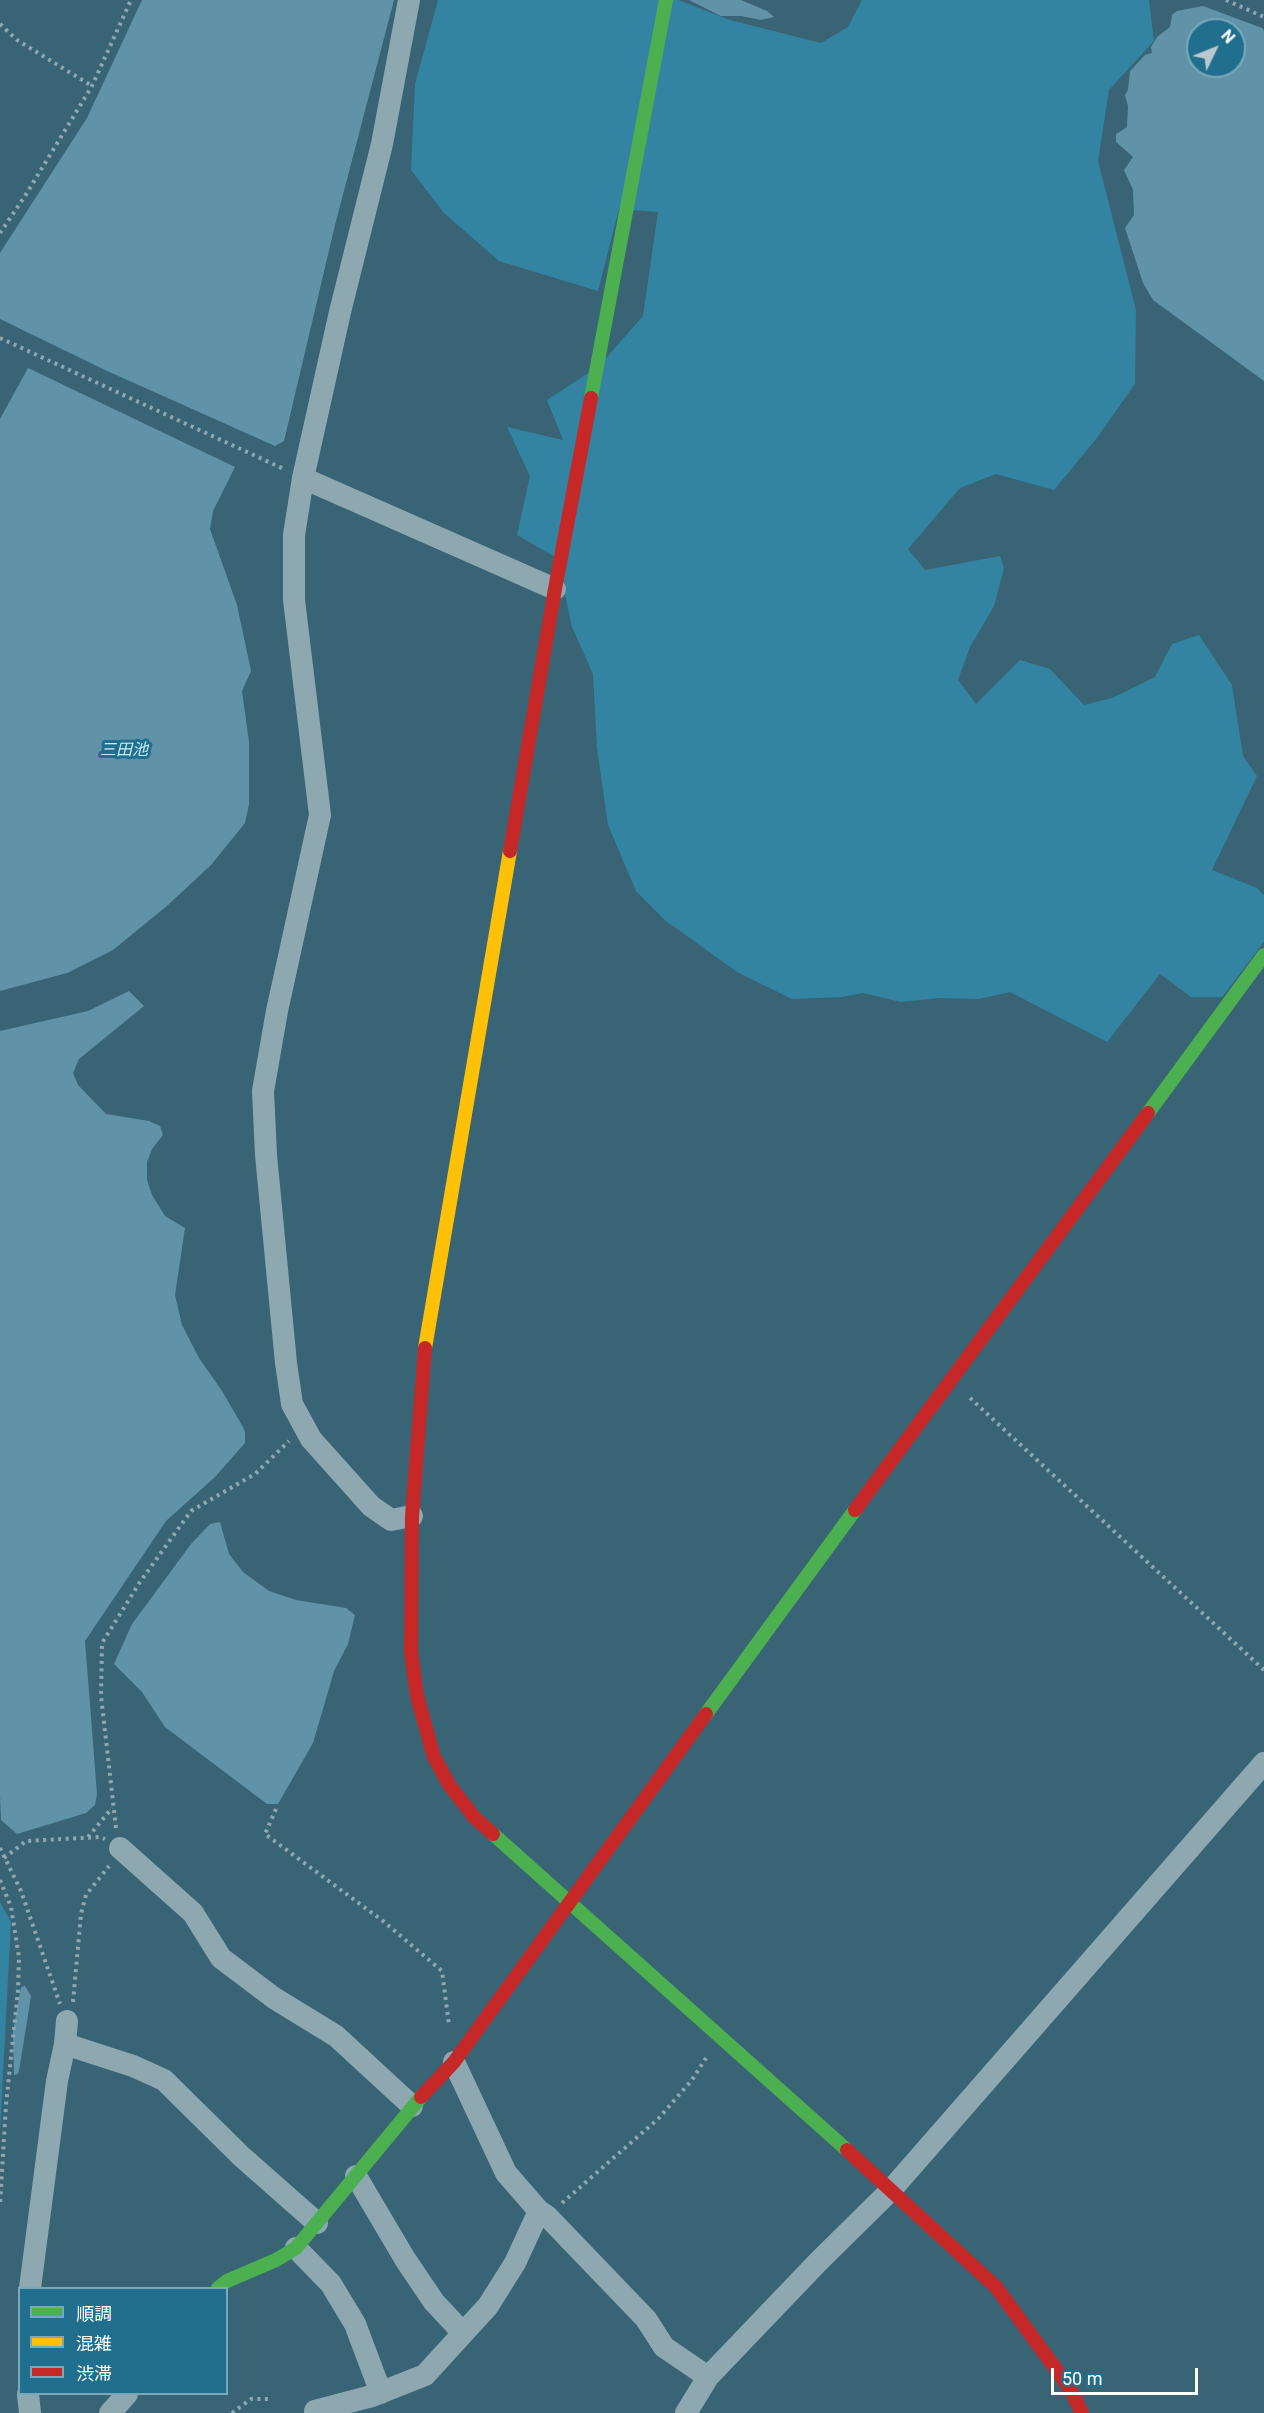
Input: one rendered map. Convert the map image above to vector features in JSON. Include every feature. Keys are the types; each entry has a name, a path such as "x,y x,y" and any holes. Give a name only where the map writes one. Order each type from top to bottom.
{"street":[{"path":"409,0 382,144 340,312 303,478 294,535 294,600 320,815 277,1011 263,1090 266,1155 292,1404 311,1440 370,1506 391,1520 412,1516"},
{"path":"666,0 555,589 424,1351 412,1516 411,1652 417,1696 434,1757 450,1786 474,1817 891,2190 996,2287 1069,2387 1082,2413"},
{"path":"303,478 555,589"},
{"path":"220,2287 227,2281 276,2260 297,2248 412,2106 459,2054 1264,955"},
{"path":"686,2413 708,2377 818,2262 891,2190 1264,1763"},
{"path":"120,1848 193,1913 221,1958 274,1998 336,2036 412,2106"},
{"path":"30,2287 66,2021"},
{"path":"64,2044 133,2066 164,2080 241,2156 317,2223"},
{"path":"459,2054 506,2173 646,2319 664,2347 708,2377"},
{"path":"356,2176 405,2259 434,2302 464,2333"},
{"path":"315,2411 381,2393 425,2375 488,2306 544,2214"},
{"path":"297,2248 331,2284 355,2324 381,2393"},
{"path":"28,2395 30,2413"},
{"path":"110,2413 126,2395"}],"path":[{"path":"0,233 92,86 130,0"},
{"path":"1226,0 1264,17"},
{"path":"0,24 17,40 92,86"},
{"path":"0,338 303,478"},
{"path":"952,1381 1264,1670"},
{"path":"0,1848 25,1902 66,2021 72,2019 81,1914 87,1895 120,1848 113,1808 101,1696 102,1643 140,1582 192,1511 255,1474 303,1426"},
{"path":"87,1837 113,1808"},
{"path":"276,1809 266,1834 383,1921 442,1971 450,2028 459,2054"},
{"path":"4,1858 26,1841 100,1837 120,1848"},
{"path":"0,1880 10,1907 19,1956 0,2205"},
{"path":"544,2214 658,2119 692,2080 720,2037"},
{"path":"232,2413 250,2399 269,2399"}],"shaded area":[{"path":"438,0 678,0 730,20 821,43 848,27 862,0 1149,0 1154,41 1109,90 1098,161 1136,310 1135,384 1096,439 1054,490 996,474 960,488 908,549 925,570 1000,556 1004,568 994,606 970,647 958,680 976,704 1020,660 1050,669 1084,705 1112,698 1155,677 1172,644 1199,635 1232,685 1243,756 1257,776 1212,870 1257,888 1264,895 1264,942 1222,997 1191,997 1160,974 1107,1042 1010,992 979,999 939,998 901,1002 863,993 842,997 792,999 737,972 666,921 636,891 608,825 597,748 593,674 572,627 557,558 517,535 530,476 507,427 563,440 547,400 599,366 643,316 658,212 619,209 598,291 499,261 444,213 411,170 415,84"},
{"path":"0,1902 11,1922 0,2130"}],"water":[{"path":"142,0 394,0 335,225 284,441 275,446 105,370 0,319 0,253 87,118"},
{"path":"689,0 741,0 767,11 774,17 761,20 741,16 721,16"},
{"path":"1203,6 1235,18 1186,18 1186,78 1246,78 1246,22 1264,31 1264,381 1153,300 1143,283 1125,228 1134,215 1133,190 1124,170 1133,157 1116,142 1116,134 1127,127 1128,106 1125,95 1128,90 1130,71 1145,55 1152,53 1151,47 1157,37 1170,27 1172,15 1177,11"},
{"name":"三田池","path":"28,368 235,467 213,511 210,529 237,605 251,671 242,691 249,742 249,804 245,823 211,865 168,905 113,950 67,973 0,991 0,419"},
{"path":"129,991 144,1006 79,1059 73,1073 78,1085 106,1114 149,1121 160,1126 163,1135 152,1149 147,1162 147,1180 152,1195 165,1216 185,1228 175,1295 182,1325 199,1358 243,1427 245,1443 215,1477 166,1521 85,1641 97,1794 95,1805 86,1813 17,1834 1,1820 0,1795 0,1031 88,1011"},
{"path":"220,1522 229,1554 243,1572 269,1591 296,1600 346,1608 355,1615 348,1644 334,1671 313,1743 278,1804 267,1804 165,1727 142,1692 114,1664 132,1624 191,1544 210,1524"},
{"path":"25,1986 31,1996 20,2065 18,2074 14,2075 13,2031 21,1987"}],"traffic: fast":[{"path":"591,398 666,0"},
{"path":"1148,1113 1264,955"},
{"path":"706,1714 855,1510"},
{"path":"493,1834 847,2150"},
{"path":"219,2287 227,2281 276,2260 296,2248 421,2097"}],"traffic: slow":[{"path":"425,1348 510,851"}],"traffic: jam":[{"path":"510,851 555,589 591,398"},
{"path":"855,1510 1148,1113"},
{"path":"425,1348 412,1516 411,1652 417,1696 434,1757 450,1786 474,1817 493,1834"},
{"path":"421,2097 454,2062 706,1714"},
{"path":"847,2150 996,2287 1069,2387 1082,2413"}]}
